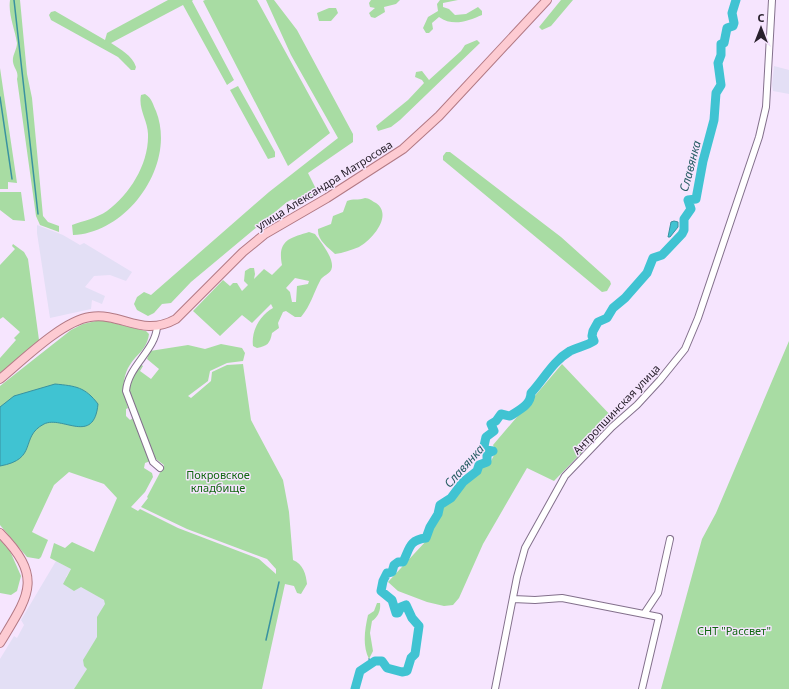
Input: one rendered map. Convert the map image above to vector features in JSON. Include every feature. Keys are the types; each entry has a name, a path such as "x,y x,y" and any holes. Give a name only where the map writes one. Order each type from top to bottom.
{"main road":[{"name":"улица Александра Матросова","path":"157,327 166,325 185,312 243,252 265,234 334,194 403,148 439,116 547,0"},
{"path":"0,379 50,339 82,318 101,316 145,326 157,327"},
{"path":"0,533 22,561 29,582 26,596 0,643"}],"street":[{"name":"Антропшинская улица","path":"495,689 525,548 565,476 660,380 685,349 698,318 759,137 766,107 772,0"},
{"path":"157,327 156,336 127,381 126,391 153,462 160,468"},
{"path":"644,614 658,594 670,539"},
{"path":"513,599 535,600 562,598 659,617 642,689"}],"shaded area":[{"path":"774,66 789,70 789,94 773,91 772,85"},
{"path":"37,225 63,235 80,245 84,243 132,272 126,281 110,275 94,276 85,287 105,296 102,304 92,300 91,309 50,318"},
{"path":"56,561 71,569 66,577 125,613 74,689 0,689 0,659 14,636 17,638 24,625 21,620"}],"green space":[{"path":"10,0 20,0 27,74 32,98 43,216 48,222 59,226 59,232 40,225 36,216 17,74 13,62 17,43 11,17"},
{"path":"168,0 193,0 192,1 234,80 227,85 183,5 111,43 132,59 136,67 135,70 131,70 118,57 51,20 49,15 51,12 55,11 105,40 107,33"},
{"path":"257,0 330,133 288,166 203,1"},
{"path":"266,0 274,0 297,30 353,134 353,142 308,173 317,191 316,195 300,206 296,206 293,199 287,202 191,282 171,303 162,304 154,313 148,316 137,310 134,304 137,297 144,292 151,295 269,192 338,138 291,55"},
{"path":"371,0 400,0 396,4 384,7 385,12 375,18 371,17 369,13 375,8 370,7 369,3"},
{"path":"440,0 458,0 443,3 443,7 449,9 455,15 466,14 478,7 482,11 482,15 460,22 450,22 439,17 432,23 433,29 429,33 426,33 423,28 428,17 438,11 437,4"},
{"path":"561,0 573,0 551,26 542,30 539,27"},
{"path":"329,8 336,8 338,13 331,21 319,21 317,13"},
{"path":"477,40 480,43 400,120 391,127 378,131 376,126 408,100 424,83 422,80 415,77 416,72 422,71 429,80 461,51 465,45"},
{"path":"0,68 17,183 8,182 8,189 0,189"},
{"path":"238,86 275,152 275,157 268,159 230,90"},
{"path":"145,94 151,100 156,111 161,131 160,152 153,173 143,192 129,209 112,222 93,231 73,235 72,225 107,211 123,196 142,167 147,145 148,129 140,100 141,95"},
{"path":"446,152 450,152 561,237 610,281 611,284 607,291 602,292 443,160 443,156"},
{"path":"0,192 21,192 25,221 13,220 0,210"},
{"path":"365,198 376,203 381,208 382,220 379,226 375,233 359,247 335,254 321,240 318,229 331,224 333,216 343,212 347,201"},
{"path":"309,232 315,234 329,254 332,263 331,270 321,279 310,304 301,317 295,317 286,311 283,312 278,323 279,328 272,333 269,342 266,345 257,348 253,346 253,335 260,319 273,308 271,304 252,323 242,315 220,336 193,311 223,280 230,286 233,283 237,283 242,291 248,285 244,281 245,271 250,268 254,268 254,279 264,269 272,275 282,265 281,250 286,241","holes":["295,278 309,281 308,284 297,286 296,302 292,302 290,292 286,288"]},
{"path":"13,244 24,252 28,259 39,340 0,373 0,358 16,340 14,338 20,332 3,317 0,319 0,265 15,249 12,246"},
{"name":"Покровское кладбище","path":"96,321 105,321 146,331 149,334 146,344 130,364 125,376 124,388 128,408 126,409 126,416 130,420 133,418 133,414 127,387 139,363 143,366 140,371 151,379 159,369 147,359 150,351 188,345 205,349 221,344 242,348 245,353 243,361 227,363 210,371 208,381 188,396 191,398 211,381 212,372 227,365 243,364 251,420 283,480 289,512 293,560 299,564 303,570 307,584 301,594 297,593 294,586 285,584 262,689 74,689 87,669 84,666 83,660 97,637 97,617 105,604 104,600 81,587 74,591 63,584 71,569 50,558 54,543 65,548 72,542 94,552 117,498 104,484 69,472 54,485 32,532 48,540 41,557 39,559 27,557 0,525 0,386 71,330 83,324","holes":["156,459 164,465 147,497 148,498 141,507 187,529 267,559 276,569 276,574 259,559 178,528 140,509 138,511 131,507 145,492 153,477 152,473 144,468 145,463"]},
{"name":"СНТ \"Рассвет\"","path":"789,341 789,689 661,689 702,539 716,513"},
{"path":"562,364 614,419 554,481 527,468 483,544 459,598 453,605 444,606 427,602 398,591 388,582 426,541 438,521 443,506 455,498 460,488 479,468 489,465 496,451 493,445"},
{"path":"0,540 10,551 21,576 17,591 11,595 0,593"},
{"path":"377,603 380,603 380,608 379,613 372,621 370,633 373,651 369,659 365,648 366,626 368,615 374,611"}],"water":[{"path":"671,222 678,222 678,227 670,237 668,237"},
{"path":"55,384 80,388 89,394 98,404 95,417 90,424 84,426 51,422 44,424 32,435 24,453 20,458 12,463 0,466 0,407 14,396"}],"waterway":[{"path":"14,0 38,214"},
{"name":"Славянка","path":"355,689 360,671 375,661 382,661 387,668 402,672 407,671 411,658 415,654 419,626 412,618 406,605 401,607 398,613 396,613 392,600 381,591 383,581 387,573 392,572 394,565 398,562 403,562 413,543 420,539 426,538 430,527 438,514 440,505 451,498 463,482 477,471 479,465 487,462 487,454 493,451 486,450 484,446 486,437 494,431 491,424 496,421 501,414 510,416 524,407 529,401 531,393 564,355 594,341 592,336 593,331 598,322 607,318 613,308 625,298 647,273 653,258 662,255 682,234 684,230 684,219 691,209 688,200 696,199 703,161 714,120 716,93 721,85 718,63 721,55 721,44 724,43 727,28 733,26 734,23 732,13 736,0"},
{"path":"0,97 12,179"},
{"path":"266,640 279,582"},
{"name":"Славянка","path":"369,659 373,663"}]}
